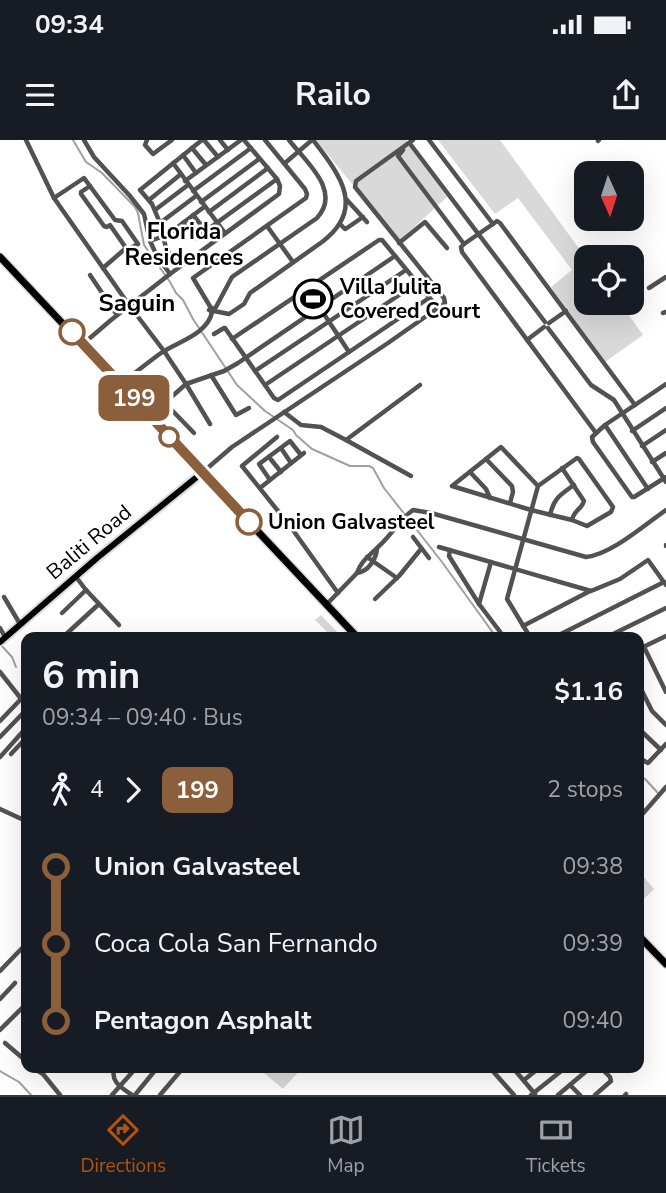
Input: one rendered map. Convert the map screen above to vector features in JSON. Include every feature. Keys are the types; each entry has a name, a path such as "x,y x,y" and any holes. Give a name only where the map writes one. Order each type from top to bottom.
{"highway":[{"path":"0,257 352,632"},
{"path":"644,941 666,964"}],"main road":[{"name":"Baliti Road","path":"2,640 202,472"}],"street":[{"path":"26,140 54,198 164,351 210,425"},
{"path":"83,140 94,157 144,214 150,241 168,275"},
{"path":"147,140 145,145 153,154 172,140"},
{"path":"179,267 166,248 155,210 140,190 203,140 218,157"},
{"path":"220,140 228,150"},
{"path":"265,140 307,195 193,278 213,310 229,314 244,304 250,293 330,237 340,224 346,205 341,181 313,140 285,163"},
{"path":"120,384 164,351 204,327 232,277 323,212 326,204 325,188 289,140"},
{"path":"429,140 493,224"},
{"path":"83,344 168,275 279,194 280,186 251,148 240,141 196,173 155,210"},
{"path":"414,142 591,385 614,400 622,414 632,431 652,462 665,479 634,497 630,495 592,437 605,425 622,414 666,384"},
{"path":"202,472 232,447 444,303 445,300 354,185 414,142"},
{"path":"414,142 398,156 464,244"},
{"path":"192,148 206,165"},
{"path":"160,223 251,148"},
{"path":"183,155 196,173"},
{"path":"150,241 163,237 194,215 202,204 259,159"},
{"path":"173,163 225,233"},
{"path":"209,212 268,168"},
{"path":"149,200 181,174"},
{"path":"54,198 82,178 115,220 122,221 138,243 126,248 103,268"},
{"path":"183,223 195,238 277,179"},
{"path":"90,186 81,194 104,226 107,227 115,220"},
{"path":"340,224 345,229 365,220 346,199"},
{"path":"194,215 206,231"},
{"path":"596,433 462,251 464,244 497,221 500,223 635,405"},
{"path":"399,243 427,222 447,248"},
{"path":"110,225 126,248"},
{"path":"266,226 293,262"},
{"path":"232,339 382,240 438,308"},
{"path":"150,415 186,384 224,371 246,358 395,256"},
{"path":"255,372 406,270"},
{"path":"90,275 117,315"},
{"path":"649,288 666,277"},
{"path":"265,385 416,283"},
{"path":"214,334 224,328 278,400 429,298"},
{"path":"320,308 349,352"},
{"path":"527,340 566,311"},
{"path":"211,375 236,415 249,408"},
{"path":"346,440 420,385"},
{"path":"164,402 194,433"},
{"path":"632,431 666,408"},
{"path":"282,413 301,425 321,427 411,475"},
{"path":"605,425 648,489"},
{"path":"642,446 666,430"},
{"path":"277,437 244,464 338,593"},
{"path":"260,488 303,454 290,441 259,466 270,480"},
{"path":"527,632 507,599 514,569 522,540 531,510 538,486 579,458 613,507 611,512 589,526 572,520 531,510 452,487 501,447 538,486"},
{"path":"281,448 291,463"},
{"path":"652,462 666,453"},
{"path":"269,457 281,472"},
{"path":"486,459 512,486 510,503"},
{"path":"562,468 584,502 574,513 572,520"},
{"path":"470,472 486,489 490,498"},
{"path":"550,515 557,497 574,485"},
{"path":"326,604 359,568 375,557 377,548 404,517 416,510 579,556 595,556 611,548 666,510"},
{"path":"413,537 429,558"},
{"path":"439,547 591,591"},
{"path":"375,598 397,578 421,549"},
{"path":"450,550 449,556 500,632"},
{"path":"370,559 397,578"},
{"path":"523,626 620,579 647,560 665,583 565,632"},
{"path":"479,604 491,562"},
{"path":"76,576 119,625"},
{"path":"579,587 581,596"},
{"path":"62,612 86,590"},
{"path":"4,597 20,624"},
{"path":"68,632 99,604"},
{"path":"617,632 666,608"},
{"path":"0,628 2,640"},
{"path":"644,647 664,637 666,645"},
{"path":"644,653 666,692"},
{"path":"0,672 21,699 0,721"},
{"path":"644,695 652,711 666,725"},
{"path":"0,737 21,714"},
{"path":"0,757 21,734"},
{"path":"644,734 661,750"},
{"path":"11,754 21,743"},
{"path":"644,761 648,763 666,744"},
{"path":"644,812 664,790"},
{"path":"0,810 21,819"},
{"path":"0,971 21,949"},
{"path":"0,999 15,984"},
{"path":"0,1030 21,1009"},
{"path":"5,1043 21,1057"},
{"path":"41,1073 60,1095"},
{"path":"113,1073 114,1081 133,1095 153,1073"},
{"path":"112,1095 131,1073"},
{"path":"160,1095 179,1073"},
{"path":"494,1073 514,1095"},
{"path":"518,1073 534,1094 559,1073"},
{"path":"524,1080 533,1073"},
{"path":"558,1095 584,1073"},
{"path":"595,1095 611,1081 606,1073"},
{"path":"570,1085 580,1095"}],"shaded area":[{"path":"316,140 406,140 447,197 399,241"},
{"path":"438,140 500,140 577,245 574,245 574,315 629,315 643,335 605,362 551,287 572,270 518,198 495,214"},
{"path":"321,615 337,632 327,632 315,620"},
{"path":"644,877 654,889 644,899"},
{"path":"264,1073 297,1073 283,1089"}],"waterway":[{"path":"73,140 86,162 102,173 135,207 144,245 237,385 265,411 293,430 312,449 350,466 373,468 384,488 492,632"},
{"path":"1,645 12,657 16,667"},
{"path":"644,778 658,793"},
{"path":"0,1071 19,1082 31,1095"}],"bus line":[{"name":"199","path":"72,332 249,522"}],"place":[{"name":"Villa Julita Covered Court","path":"313,299"},
{"name":"Union Galvasteel","path":"249,522"}],"district":[{"name":"Florida Residences","path":"184,244"},
{"name":"Saguin","path":"137,303"}]}
